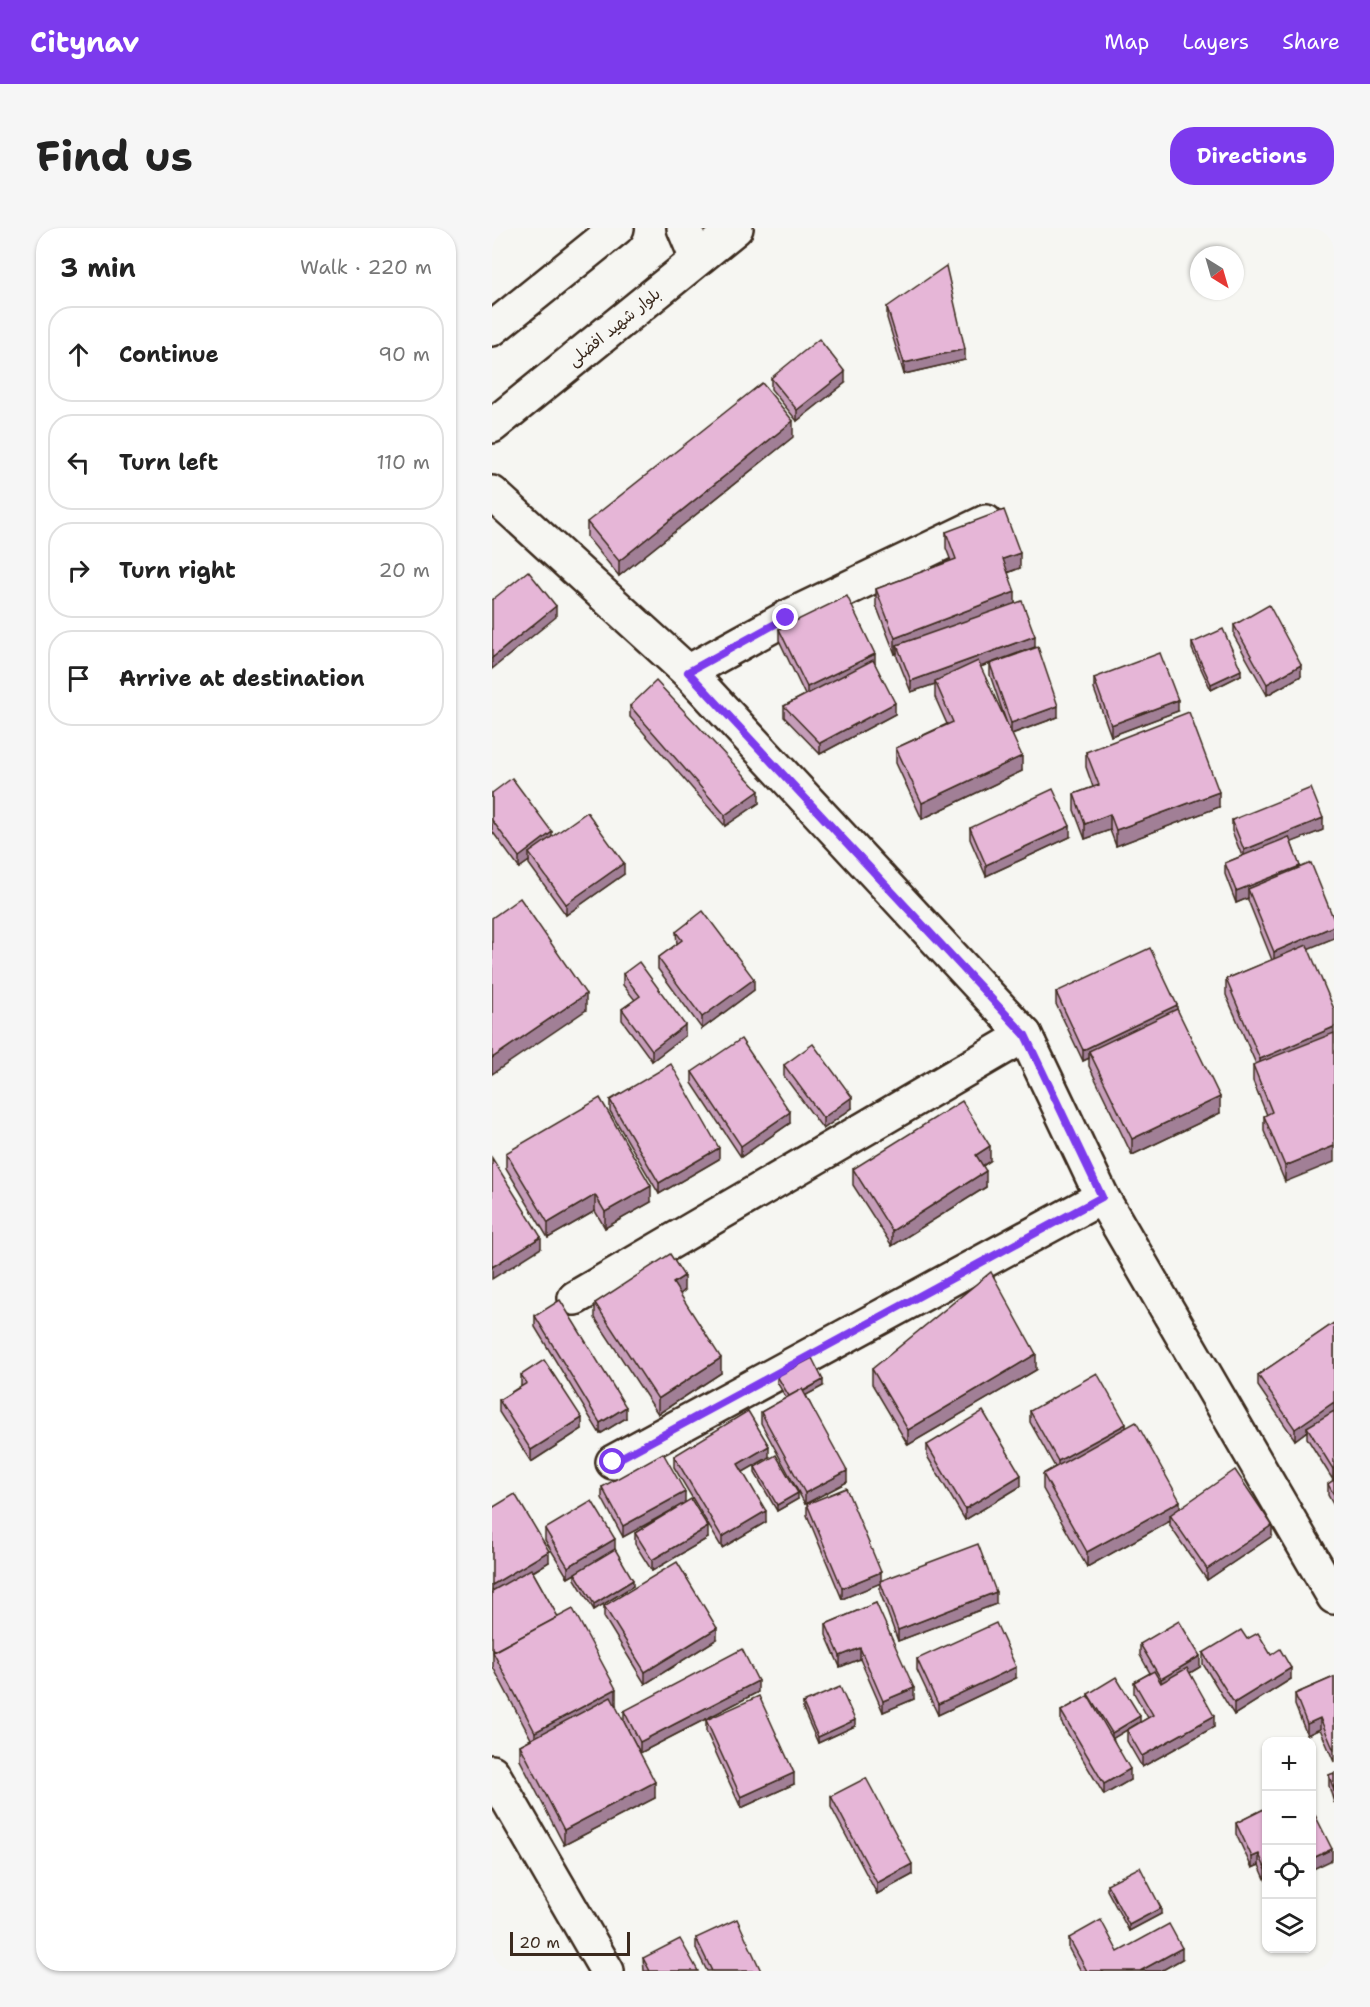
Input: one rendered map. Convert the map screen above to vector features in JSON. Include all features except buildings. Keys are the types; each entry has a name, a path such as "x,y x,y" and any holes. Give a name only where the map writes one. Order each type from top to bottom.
{"street":[{"path":"492,329 617,228"},
{"path":"684,228 697,259"},
{"name":"بلوار شهید افضلی","path":"492,426 736,228"},
{"path":"492,494 688,672 1025,1035 1102,1197 1334,1597"},
{"path":"688,672 786,618 987,521"},
{"path":"574,1298 1025,1035"},
{"path":"613,1462 1102,1197"},
{"path":"492,1772 607,1971"}],"route":[{"path":"613,1462 1102,1197 1025,1035 688,672 786,618"}]}
